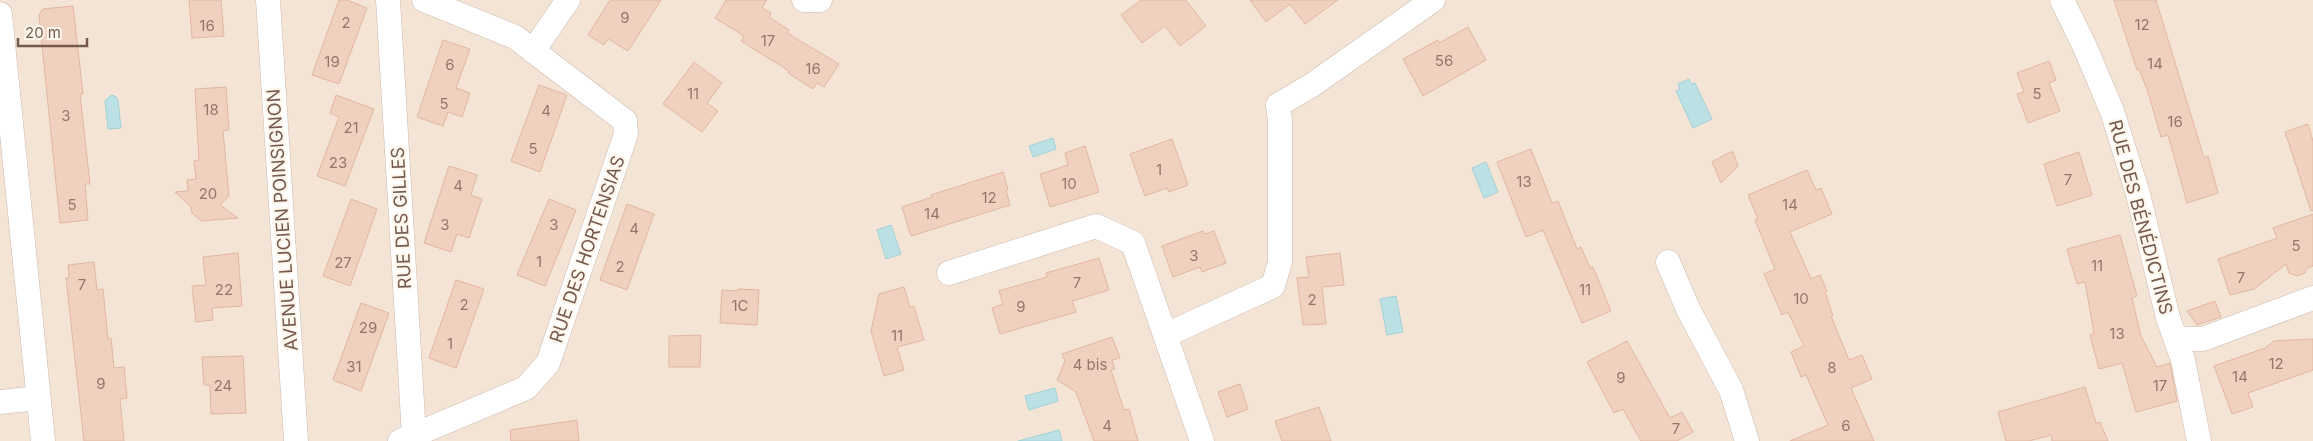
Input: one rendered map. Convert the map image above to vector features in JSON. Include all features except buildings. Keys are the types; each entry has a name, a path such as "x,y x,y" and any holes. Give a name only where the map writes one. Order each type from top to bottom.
{"street":[{"path":"0,6 1,0"},
{"name":"AVENUE LUCIEN POINSIGNON","path":"268,0 296,441"},
{"name":"RUE DES GILLES","path":"388,0 407,438"},
{"path":"424,0 515,37 533,51 568,0"},
{"path":"804,0 820,0"},
{"path":"1166,336 1273,286 1280,262 1280,121 1278,105 1312,86 1433,0"},
{"name":"RUE DES BÉNÉDICTINS","path":"2062,0 2084,45 2112,111 2138,194 2168,318 2176,339 2199,441"},
{"path":"0,14 10,205 43,441"},
{"name":"RUE DES HORTENSIAS","path":"407,438 526,388 548,363 626,134 625,121 533,51"},
{"path":"949,273 1096,226 1133,243 1202,441"},
{"path":"1668,262 1688,310 1731,390 1747,441"},
{"path":"2176,339 2203,339 2313,298"},
{"path":"0,402 38,398"}],"shaded area":[{"path":"0,0 2313,0 2313,441 0,441"}],"water":[{"path":"1689,79 1691,84 1695,83 1712,119 1693,128 1676,91 1680,89 1678,84"},
{"path":"111,95 115,96 118,100 121,128 108,129 105,101"},
{"path":"1053,138 1056,149 1033,157 1029,146"},
{"path":"1486,162 1498,192 1484,198 1472,168"},
{"path":"891,225 901,254 886,259 877,230"},
{"path":"1396,296 1403,332 1387,335 1380,299"},
{"path":"1055,388 1058,401 1029,410 1025,396"},
{"path":"1059,430 1062,441 1018,441"}]}
